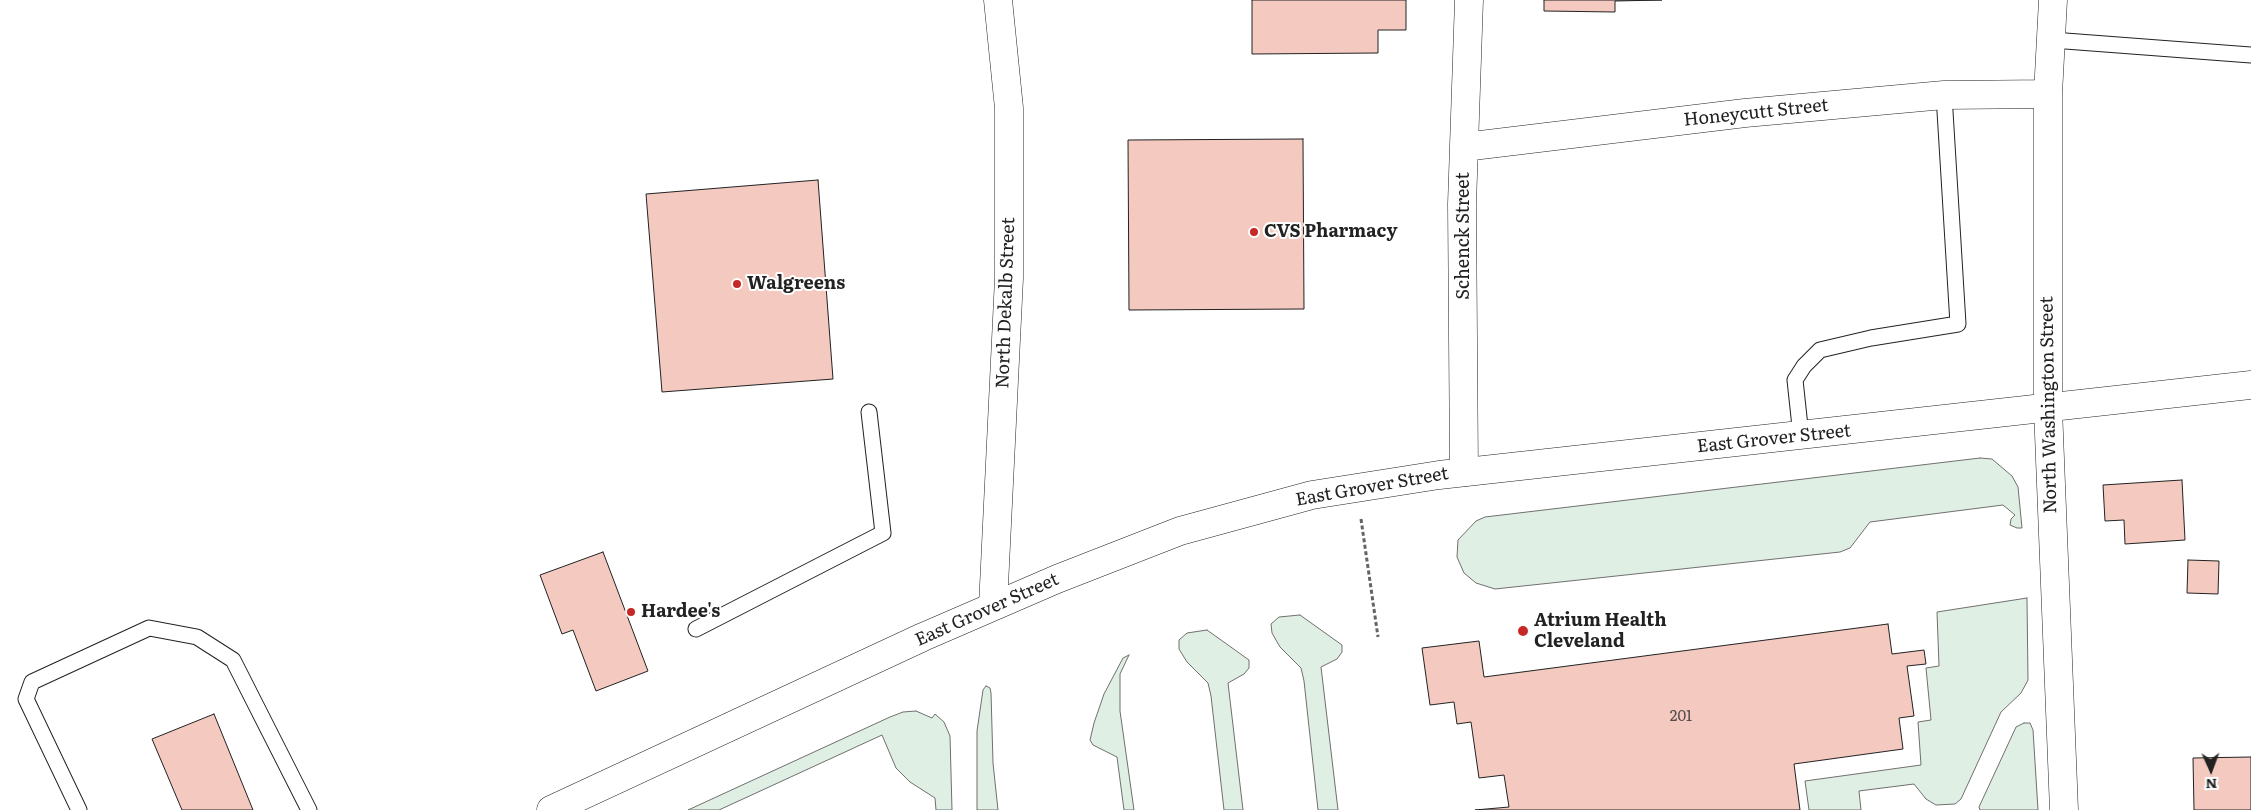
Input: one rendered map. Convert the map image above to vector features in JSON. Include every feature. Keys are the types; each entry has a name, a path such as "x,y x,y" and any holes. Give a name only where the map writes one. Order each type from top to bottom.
{"main road":[{"name":"North Dekalb Street","path":"993,606 1009,278 1009,108 998,0"},
{"name":"Schenck Street","path":"1464,472 1464,147 1469,0"},
{"name":"North Washington Street","path":"2053,0 2048,94 2048,409 2064,810"},
{"name":"Honeycutt Street","path":"1464,147 1745,113 1944,95 2048,94"},
{"name":"East Grover Street","path":"551,810 993,606 1180,531 1312,495 1464,472 2048,409 2251,385"}],"lane":[{"path":"2052,40 2251,55"},
{"path":"1800,436 1795,380 1804,366 1820,350 1871,338 1958,324 1944,95"},
{"path":"696,629 883,533 869,412"},
{"path":"79,810 26,699 32,682 148,628 197,637 234,660 309,810"}],"path":[{"path":"1357,488 1378,637"}],"green space":[{"path":"1980,458 1992,459 2012,476 2018,487 2022,528 2010,525 2011,519 2015,515 2003,505 1870,522 1850,548 1840,552 1495,589 1476,583 1464,573 1457,557 1458,540 1476,521 1485,517"},
{"path":"2027,598 2028,680 2021,693 2001,712 1961,799 1955,804 1936,805 1926,799 1914,784 1859,791 1861,810 1809,810 1805,781 1921,765 1918,722 1931,720 1926,668 1939,666 1937,612"},
{"path":"1300,615 1342,645 1342,652 1337,659 1321,667 1338,810 1318,810 1301,668 1280,647 1272,633 1271,624 1279,617"},
{"path":"1207,630 1249,660 1249,668 1244,674 1228,683 1243,810 1224,810 1208,683 1187,662 1179,649 1179,640 1187,633"},
{"path":"1129,655 1120,674 1120,711 1134,810 1124,810 1117,757 1093,745 1090,740 1104,694 1123,658"},
{"path":"986,686 990,688 991,693 993,763 998,810 977,810 977,731 983,690"},
{"path":"916,711 932,718 935,714 944,722 950,736 952,810 936,810 935,798 910,782 896,768 882,735 719,810 688,810 890,717 903,712"},
{"path":"2024,723 2030,723 2033,730 2038,810 1980,810 1979,807 2016,727"}],"building":[{"path":"1252,0 1406,0 1406,30 1378,30 1378,53 1252,54"},
{"path":"1544,0 1662,0 1615,1 1615,12 1544,11"},
{"path":"1303,139 1304,309 1129,310 1128,140"},
{"path":"818,180 833,379 662,392 646,194"},
{"path":"2182,480 2185,540 2125,544 2124,520 2105,521 2103,485"},
{"path":"603,552 648,671 596,691 573,630 562,634 540,575"},
{"path":"2188,560 2219,561 2218,594 2187,593"},
{"path":"1888,624 1892,654 1924,650 1926,664 1907,666 1914,716 1899,718 1903,749 1794,764 1800,810 1475,810 1509,807 1504,775 1479,778 1471,722 1457,724 1454,702 1430,705 1422,648 1479,641 1484,677"},
{"path":"214,714 253,810 182,810 152,739"},
{"path":"2251,757 2251,810 2194,810 2193,758"}],"place":[{"name":"CVS Pharmacy","path":"1254,232"},
{"name":"Walgreens","path":"737,284"},
{"name":"Hardee's","path":"631,612"},
{"name":"Atrium Health Cleveland","path":"1523,631"}]}
